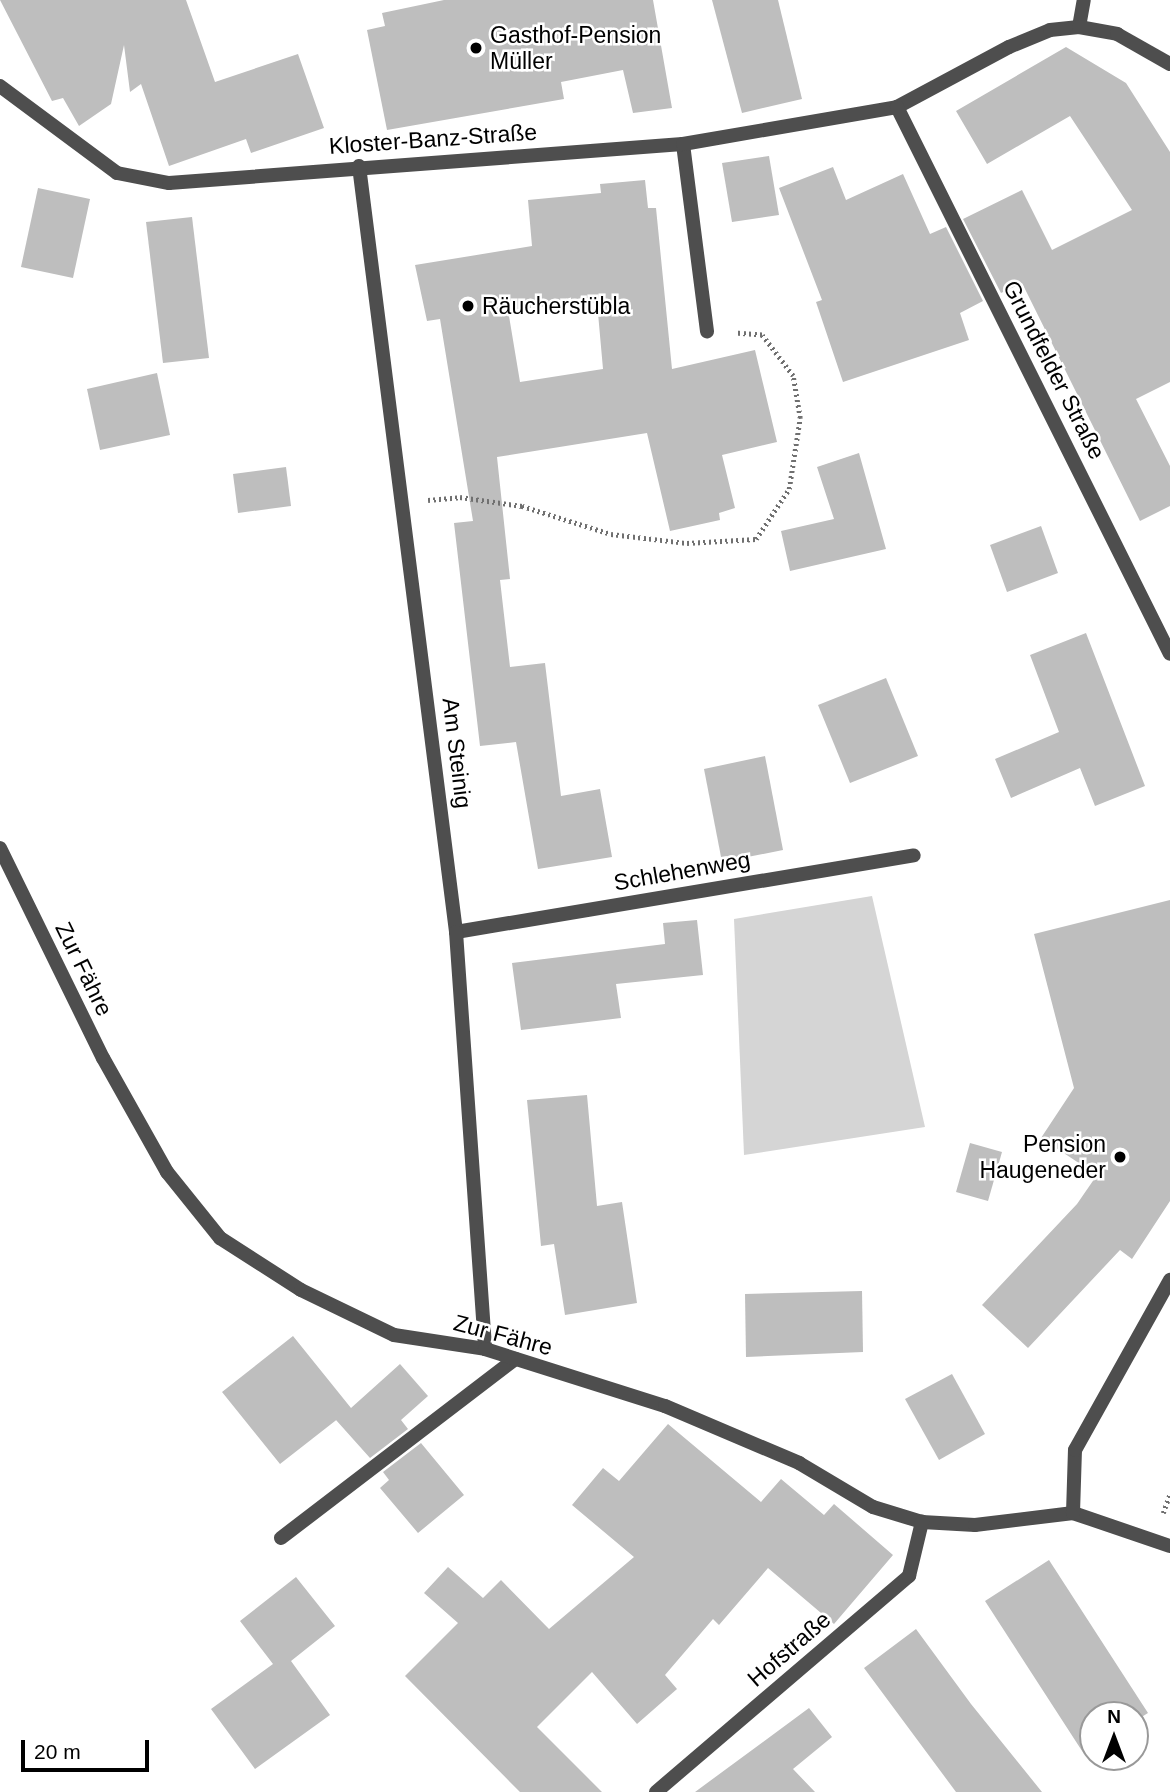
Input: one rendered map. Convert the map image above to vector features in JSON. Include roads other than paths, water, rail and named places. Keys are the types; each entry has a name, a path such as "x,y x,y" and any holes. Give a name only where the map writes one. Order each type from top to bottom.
{"street":[{"path":"1079,27 1084,0"},
{"name":"Kloster-Banz-Straße","path":"0,86 117,173 169,183 359,166 683,144 897,107 1009,47 1050,30 1079,27 1117,34 1170,64"},
{"name":"Grundfelder Straße","path":"897,107 1170,654"},
{"path":"683,144 707,331"},
{"name":"Am Steinig","path":"359,166 456,932 485,1349"},
{"name":"Zur Fähre","path":"0,848 103,1058 160,1161 220,1238 301,1290 394,1335 485,1349 664,1406 799,1463 873,1507 922,1522 975,1525 1073,1513 1170,1546"},
{"name":"Schlehenweg","path":"456,932 914,855"},
{"path":"1073,1513 1076,1450 1170,1280"},
{"path":"281,1538 515,1359"},
{"name":"Hofstraße","path":"656,1792 909,1576 922,1522"}],"place":[{"name":"Gasthof-Pension Müller","path":"476,48"},
{"name":"Räucherstübla","path":"468,306"},
{"name":"Pension Haugeneder","path":"1120,1157"}]}
